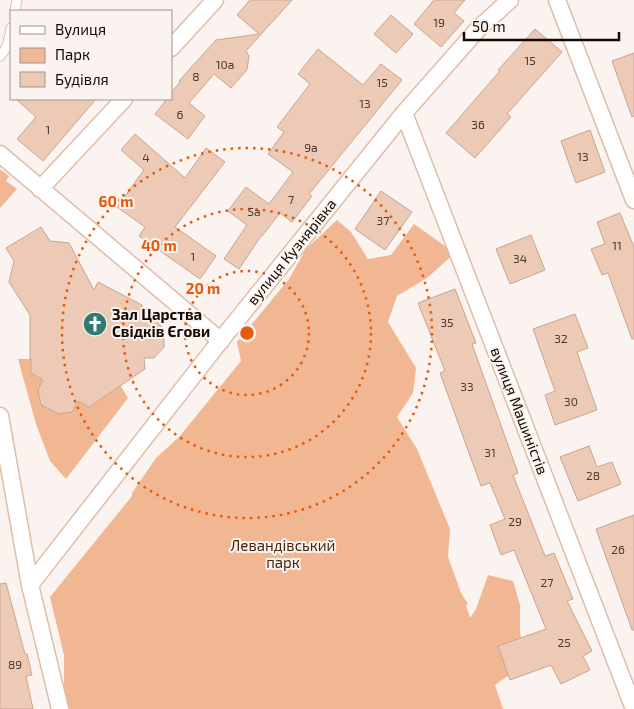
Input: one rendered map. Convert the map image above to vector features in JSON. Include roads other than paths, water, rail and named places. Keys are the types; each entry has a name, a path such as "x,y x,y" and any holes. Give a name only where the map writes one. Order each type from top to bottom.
{"street":[{"path":"172,47 216,0"},
{"name":"вулиця Кузнярівка","path":"30,585 221,341 404,113 479,28 510,0"},
{"path":"557,0 634,200"},
{"path":"40,189 123,100"},
{"name":"вулиця Машиністів","path":"404,113 628,675 634,709"},
{"path":"0,154 221,341"},
{"path":"0,416 30,585 60,709"}],"lane":[{"path":"0,56 5,51 10,35"}],"place":[{"name":"Зал Царства Свідків Єгови","path":"95,324"}],"park label":[{"name":"Левандівський парк","path":"283,554"}]}
